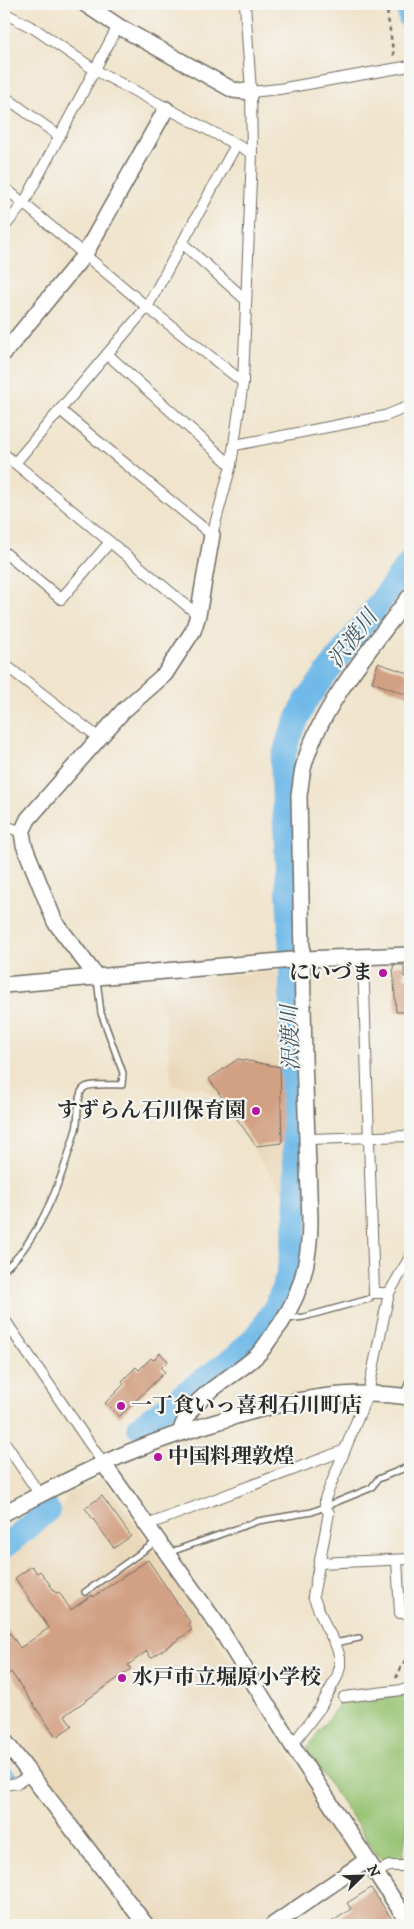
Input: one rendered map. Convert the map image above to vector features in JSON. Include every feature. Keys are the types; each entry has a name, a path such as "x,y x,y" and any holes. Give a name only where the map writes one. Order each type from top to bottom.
{"street":[{"path":"85,4 118,26 233,90 251,92 279,90 402,68"},
{"path":"96,976 56,922 28,857 22,832 28,819 123,711 165,674 193,631 198,615 212,535 235,445 243,382 252,153 251,92 245,4"},
{"path":"4,12 35,29 95,70 252,153"},
{"path":"4,226 24,203 118,26"},
{"path":"4,96 59,136"},
{"path":"4,353 85,254 166,109"},
{"path":"15,463 147,307 236,145"},
{"path":"4,186 147,307 243,382"},
{"path":"182,243 246,300"},
{"path":"107,354 231,465"},
{"path":"235,445 385,416 410,406"},
{"path":"60,410 212,535"},
{"path":"4,454 198,615"},
{"path":"4,552 61,599 110,542"},
{"path":"180,1433 193,1407 256,1357 286,1319 296,1298 304,1272 310,1243 308,1139 300,960 300,795 304,766 329,706 410,596"},
{"path":"4,665 99,738"},
{"path":"4,822 8,827 22,832"},
{"path":"4,985 279,961 410,955"},
{"path":"363,958 374,1293 389,1293"},
{"path":"308,1139 410,1136"},
{"path":"292,1745 316,1713 337,1677 340,1667 340,1657 335,1643 313,1596 329,1513 325,1499 368,1393 389,1293 410,1257"},
{"path":"4,1319 219,1627 292,1745 410,1925"},
{"path":"4,1513 103,1463 180,1433 246,1413 293,1401 343,1394 368,1393 407,1396"},
{"path":"4,1441 40,1494"},
{"path":"147,1524 345,1450"},
{"path":"319,1563 410,1559"},
{"path":"397,1560 400,1613 410,1612"},
{"path":"344,1697 410,1689"},
{"path":"4,1740 146,1925"},
{"path":"4,1785 17,1783 31,1775"},
{"path":"273,1925 371,1867 410,1866"}],"lane":[{"path":"4,1270 22,1252 44,1215 66,1165 78,1120 79,1096 84,1088 92,1085 122,1085 123,1073 101,1014 96,976"},
{"path":"286,1319 304,1317 369,1299 374,1293"},
{"path":"407,1396 410,1379"},
{"path":"167,1553 258,1521 312,1512 326,1507 371,1488 378,1479 410,1466"},
{"path":"84,1592 159,1540"},
{"path":"335,1643 359,1638"}],"path":[{"path":"386,4 402,68"}],"shaded area":[{"path":"280,972 287,1199 221,1100 202,1087 172,1086 164,1008 151,981"},
{"name":"水戸市立堀原小学校","path":"102,1478 213,1635 355,1858 353,1864 260,1925 157,1925 4,1723 4,1558 17,1546 21,1548 55,1517 69,1494"}],"green space":[{"path":"410,1694 410,1807 402,1861 385,1861 378,1856 306,1749 340,1703"}],"building":[{"path":"378,663 410,674 410,696 372,682"},
{"path":"393,965 404,965 404,977 410,977 410,1012 396,1012"},
{"name":"すずらん石川保育園","path":"238,1059 280,1067 282,1143 256,1146 209,1079"},
{"path":"160,1353 168,1361 161,1368 165,1372 119,1417 105,1403 124,1384 122,1381 136,1367 139,1370 151,1358 153,1360"},
{"path":"102,1496 131,1536 114,1548 85,1508"},
{"path":"148,1560 190,1622 188,1624 192,1630 151,1658 147,1651 128,1665 131,1669 65,1715 72,1726 56,1737 11,1672 4,1677 4,1624 20,1648 49,1628 15,1578 32,1566 37,1573 40,1571 56,1593 59,1592 71,1610"},
{"path":"371,1888 393,1921 387,1925 327,1925 351,1909 347,1903"}],"waterway":[{"name":"沢渡川","path":"408,4 410,18"},
{"name":"沢渡川","path":"139,1427 236,1356 259,1333 277,1304 288,1275 297,1215 291,1071 291,957 282,762 289,738 305,702 410,562"},
{"name":"沢渡川","path":"4,1547 48,1510"},
{"path":"4,1762 16,1778"}],"place":[{"name":"にいづま","path":"383,973"},
{"name":"すずらん石川保育園","path":"256,1111"},
{"name":"一丁食いっ喜利石川町店","path":"121,1406"},
{"name":"中国料理敦煌","path":"158,1457"},
{"name":"水戸市立堀原小学校","path":"122,1678"}]}
